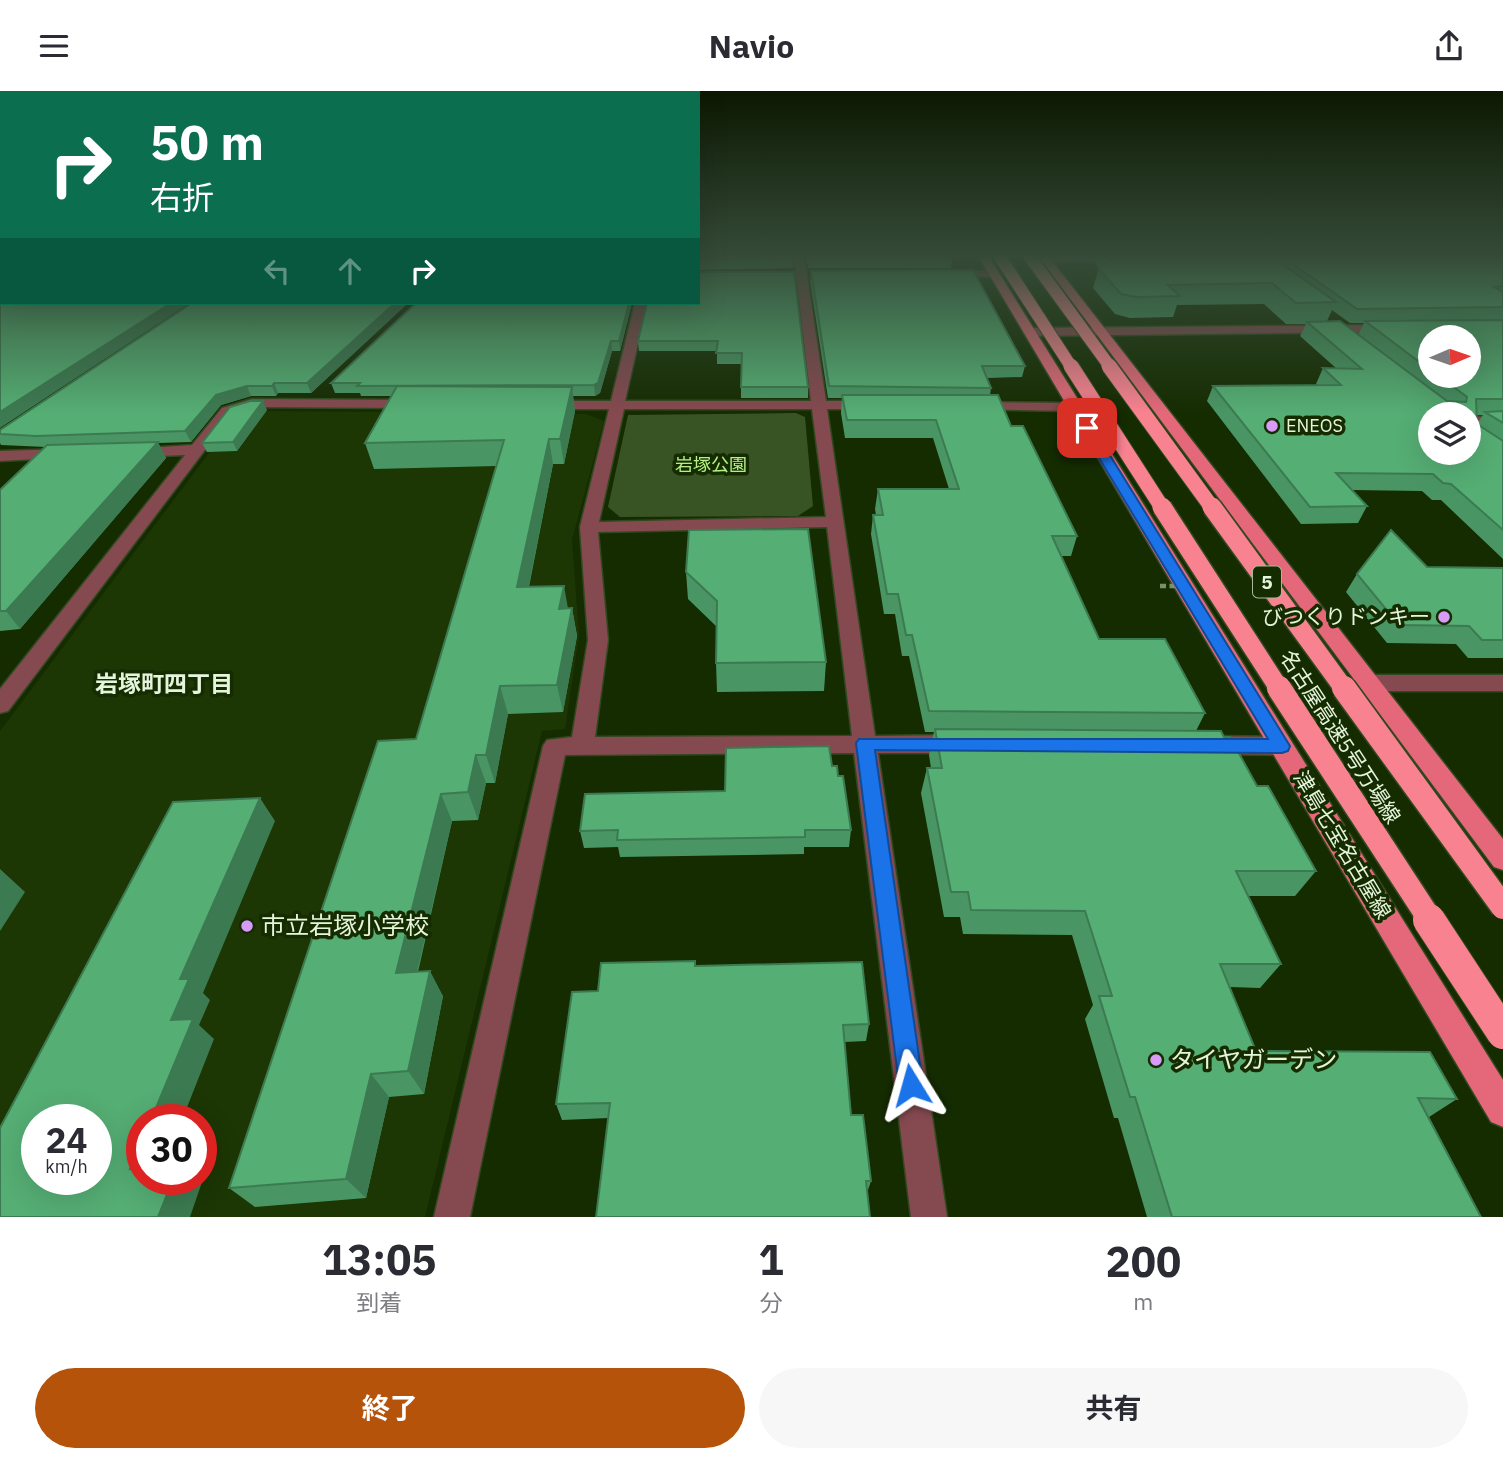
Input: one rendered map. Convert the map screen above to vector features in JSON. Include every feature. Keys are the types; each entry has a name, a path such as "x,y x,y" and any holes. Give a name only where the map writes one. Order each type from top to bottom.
{"highway":[{"name":"名古屋高速5号万場線","path":"1027,310 1503,1033"},
{"name":"名古屋高速5号万場線","path":"1077,310 1503,907"}],"main road":[{"name":"津島七宝名古屋線","path":"1019,310 1074,407 1503,1110"},
{"path":"1083,310 1503,859"}],"street":[{"path":"582,745 598,640 589,527 639,310"},
{"path":"807,310 929,1217"},
{"path":"1326,314 1360,347"},
{"path":"1029,332 1408,329"},
{"path":"312,404 331,385"},
{"path":"0,705 227,411 252,403 437,404"},
{"path":"534,405 887,405"},
{"path":"955,405 1074,407"},
{"path":"1481,421 1503,420"},
{"path":"118,452 197,450"},
{"path":"0,456 79,453"},
{"path":"589,527 834,522"},
{"path":"1368,683 1503,683"},
{"path":"452,1217 555,746 973,744"},
{"path":"1190,745 1282,746"}],"shaded area":[{"name":"市立岩塚小学校","path":"262,411 586,414 604,421 572,540 579,635 565,729 542,731 425,1217 0,1217 0,731 236,417"}],"green space":[{"name":"岩塚公園","path":"796,413 805,417 813,506 798,516 620,517 608,507 628,415"}],"building":[{"path":"0,310 161,310 0,412"},
{"path":"182,310 388,310 307,383 247,386 216,395 185,431 36,436 0,434 0,430"},
{"path":"409,310 627,310 619,341 611,341 598,383 594,385 357,386 360,383 331,383"},
{"path":"645,310 799,310 808,387 741,387 742,353 716,353 718,341 638,341"},
{"path":"817,310 994,310 1025,366 982,366 991,388 829,386"},
{"path":"1503,320 1503,399 1476,399 1476,402 1466,402 1467,397 1456,389 1481,388 1481,325 1418,325 1418,361 1365,321"},
{"path":"1340,321 1418,379 1418,389 1431,389 1447,401 1466,402 1418,402 1418,465 1481,465 1481,427 1503,441 1503,530 1451,484 1443,483 1433,474 1336,473 1367,506 1310,507 1213,386 1341,385 1323,368 1362,369 1307,322"},
{"path":"397,386 572,387 560,439 549,439 517,587 564,586 559,609 572,608 557,685 500,686 486,755 476,755 468,792 441,794 396,973 430,971 408,1071 371,1074 346,1179 229,1188 378,741 416,739 504,440 365,443"},
{"path":"842,395 998,395 1011,426 1023,426 1077,536 1052,536 1099,639 1165,639 1205,713 929,711 912,635 906,635 898,594 887,594 873,515 883,515 878,489 959,489 936,420 847,420"},
{"path":"250,401 263,401 233,442 202,443 230,407"},
{"path":"1503,411 1503,423 1485,412"},
{"path":"158,442 6,611 0,611 0,490 47,445"},
{"path":"808,529 826,662 716,663 717,601 686,572 689,530"},
{"path":"1391,530 1427,567 1503,568 1503,640 1482,640 1469,626 1399,625 1357,574"},
{"path":"935,729 1221,731 1224,737 1230,737 1257,786 1268,786 1316,871 1236,871 1281,964 1220,964 1256,1051 1430,1052 1457,1099 1418,1098 1481,1217 1172,1217 1135,1097 1130,1097 1099,996 1112,996 1085,911 971,910 968,892 951,892 927,768 942,768"},
{"path":"829,746 832,766 837,766 838,776 843,776 851,830 805,830 805,837 617,840 618,830 580,831 585,794 725,791 726,748"},
{"path":"260,798 180,979 189,979 171,1020 193,1019 158,1104 126,1104 126,1195 167,1195 158,1217 0,1217 0,1128 173,802"},
{"path":"695,961 695,966 862,962 869,1024 843,1025 851,1115 863,1115 871,1181 866,1181 870,1217 596,1217 610,1103 556,1104 572,992 598,991 601,963"}],"place":[{"name":"ENEOS","path":"1272,426"},
{"name":"びつくりドンキー","path":"1444,617"},
{"name":"市立岩塚小学校","path":"247,926"},
{"name":"タイヤガーデン","path":"1156,1060"}],"district":[{"name":"岩塚町四丁目","path":"164,684"}],"route":[{"path":"911,1085 865,743 1282,746 1087,428"}]}
